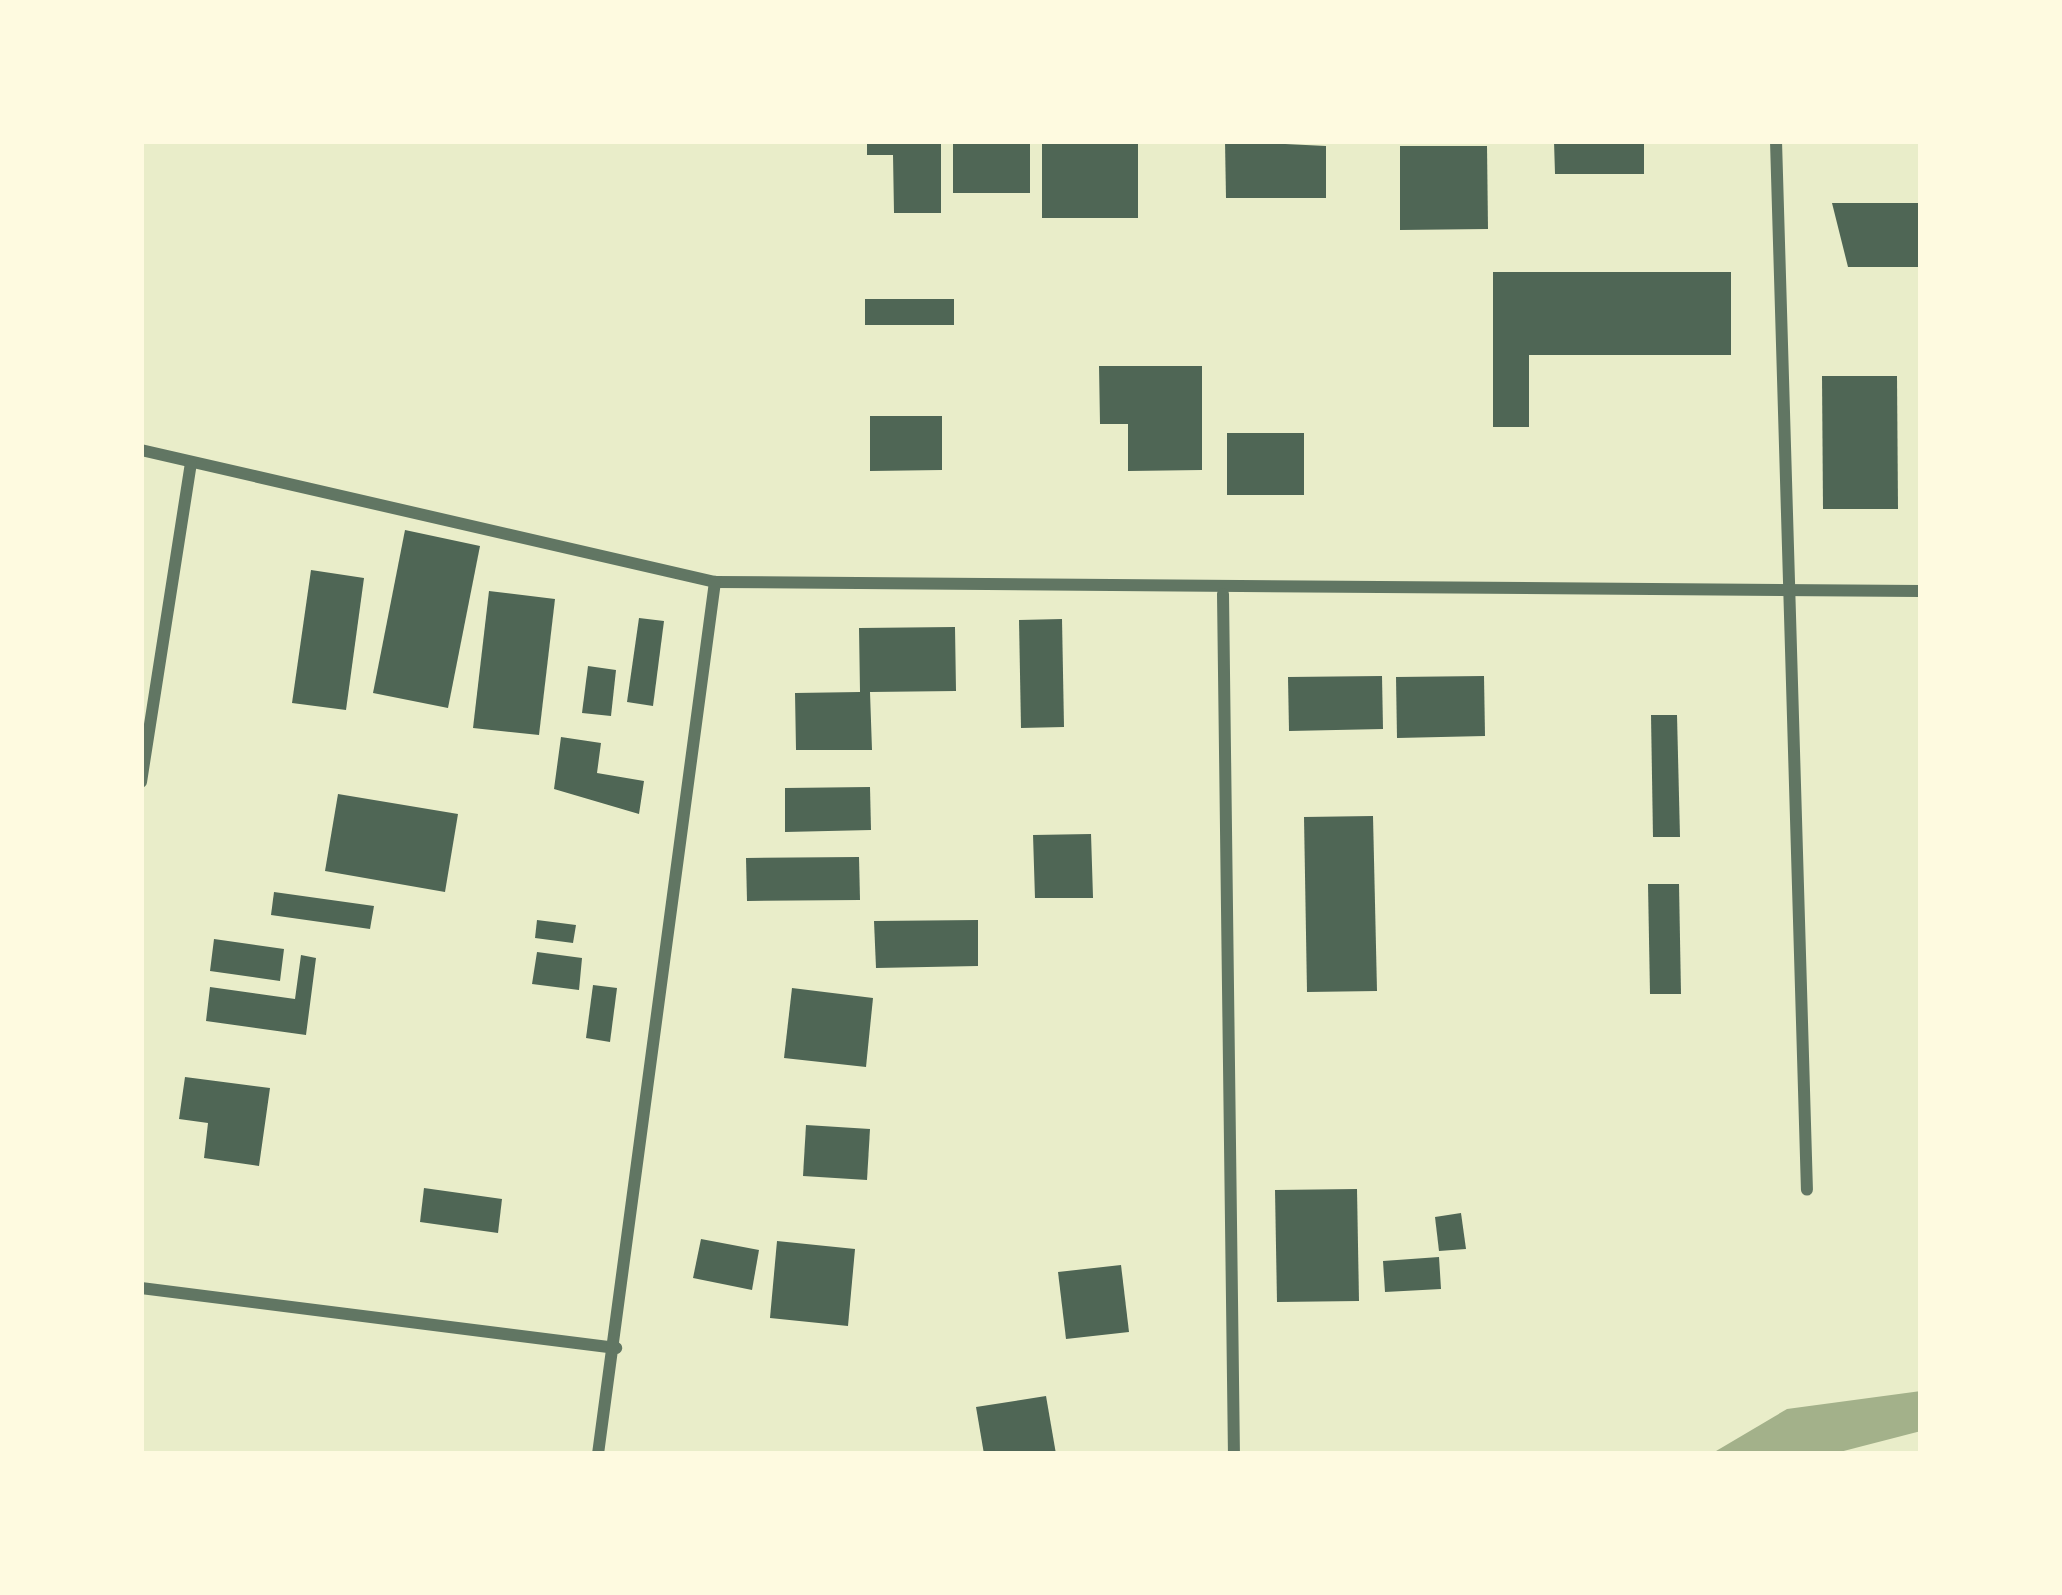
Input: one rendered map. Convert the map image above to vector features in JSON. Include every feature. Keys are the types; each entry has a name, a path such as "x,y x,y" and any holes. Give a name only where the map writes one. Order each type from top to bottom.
{"street":[{"path":"1776,141 1783,591 1807,1190"},
{"path":"141,450 715,581 1223,594 1921,591"},
{"path":"141,782 191,463"},
{"path":"598,1454 616,1348 715,581"},
{"path":"1223,594 1234,1454"},
{"path":"141,1288 616,1348"}],"shaded area":[{"path":"1921,1391 1921,1431 1832,1454 1711,1454 1787,1409"}],"building":[{"path":"867,141 941,141 941,213 894,213 893,155 867,155"},
{"path":"953,141 1030,141 1030,193 953,193"},
{"path":"1042,141 1138,141 1138,218 1042,218"},
{"path":"1225,141 1326,146 1326,198 1226,198"},
{"path":"1554,141 1644,141 1644,174 1555,174"},
{"path":"1400,146 1487,146 1488,229 1400,230"},
{"path":"1832,203 1921,203 1921,267 1848,267"},
{"path":"1493,272 1731,272 1731,355 1529,355 1529,427 1493,427"},
{"path":"865,299 954,299 954,325 865,325"},
{"path":"1099,366 1202,366 1202,470 1128,471 1128,424 1100,424"},
{"path":"1822,376 1897,376 1898,509 1823,509"},
{"path":"870,416 942,416 942,470 870,471"},
{"path":"1227,433 1304,433 1304,495 1227,495"},
{"path":"405,530 480,546 448,708 373,693"},
{"path":"311,570 364,578 346,710 292,703"},
{"path":"489,591 555,599 539,735 473,728"},
{"path":"639,618 664,621 653,706 627,702"},
{"path":"1062,619 1064,727 1021,728 1019,620"},
{"path":"955,627 956,691 870,692 872,750 796,750 795,693 860,692 859,628"},
{"path":"588,666 616,670 611,716 582,713"},
{"path":"1382,676 1383,729 1289,731 1288,677"},
{"path":"1484,676 1485,736 1397,738 1396,677"},
{"path":"1651,715 1677,715 1680,837 1653,837"},
{"path":"561,737 601,743 597,773 644,781 639,814 554,789"},
{"path":"870,787 871,830 785,832 785,788"},
{"path":"338,794 458,814 445,892 325,871"},
{"path":"1373,816 1377,991 1307,992 1304,817"},
{"path":"1091,834 1093,898 1035,898 1033,835"},
{"path":"859,857 860,900 747,901 746,858"},
{"path":"1648,884 1679,884 1681,994 1650,994"},
{"path":"274,892 374,906 370,929 271,915"},
{"path":"537,920 576,925 573,943 535,938"},
{"path":"978,920 978,966 876,968 874,921"},
{"path":"214,939 284,949 280,981 210,971"},
{"path":"537,952 582,958 579,990 532,984"},
{"path":"301,955 316,958 306,1035 206,1021 210,987 295,999"},
{"path":"593,985 617,988 610,1042 586,1038"},
{"path":"792,988 873,998 866,1067 784,1058"},
{"path":"185,1077 270,1088 259,1166 204,1158 208,1123 179,1119"},
{"path":"806,1125 870,1129 867,1180 803,1176"},
{"path":"424,1188 502,1199 498,1233 420,1222"},
{"path":"1357,1189 1359,1301 1277,1302 1275,1190"},
{"path":"1461,1213 1466,1249 1439,1251 1435,1217"},
{"path":"701,1239 759,1250 752,1290 693,1278"},
{"path":"777,1241 855,1249 848,1326 770,1318"},
{"path":"1439,1257 1441,1289 1385,1292 1383,1261"},
{"path":"1121,1265 1129,1332 1066,1339 1058,1272"},
{"path":"1046,1396 1056,1454 984,1454 976,1407"}]}
